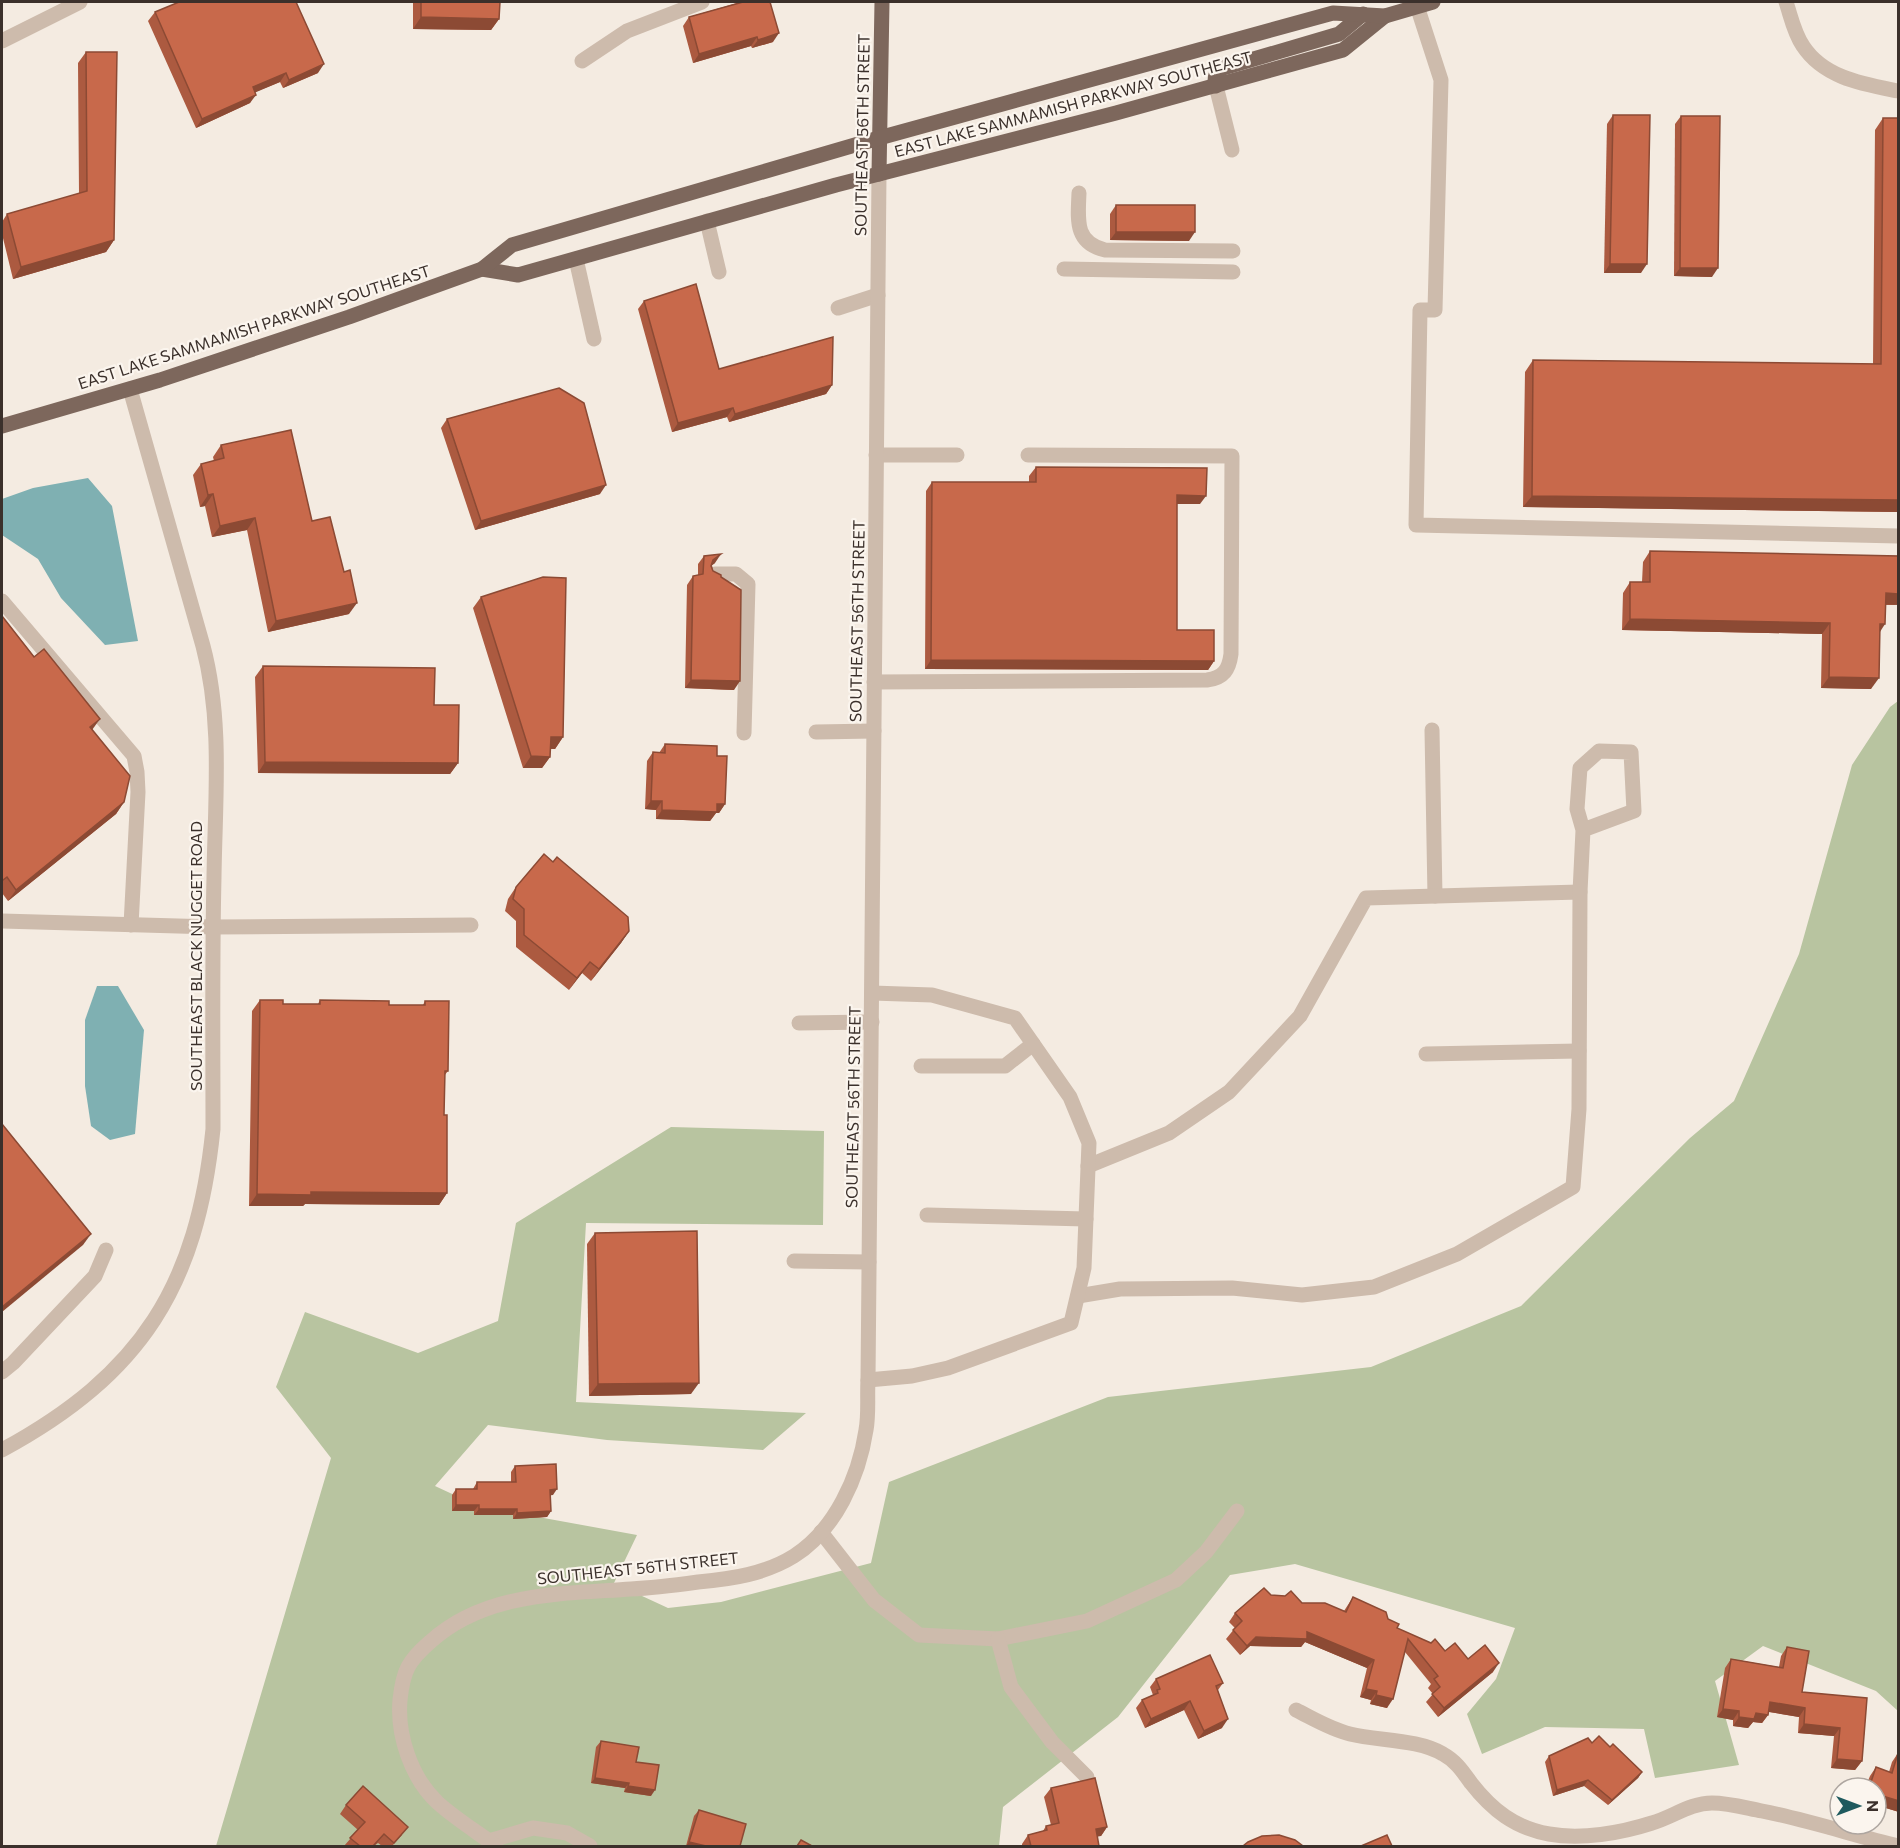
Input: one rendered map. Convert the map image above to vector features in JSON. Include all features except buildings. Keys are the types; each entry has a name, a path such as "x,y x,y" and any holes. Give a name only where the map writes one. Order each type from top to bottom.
{"main road":[{"name":"SOUTHEAST 56TH STREET","path":"879,174 882,2"},
{"name":"EAST LAKE SAMMAMISH PARKWAY SOUTHEAST","path":"482,269 518,275 879,174 1216,86 1342,50 1385,16 1433,2"},
{"name":"EAST LAKE SAMMAMISH PARKWAY SOUTHEAST","path":"2,426 130,389 349,317 482,269 512,245 879,138 1333,12 1385,16"},
{"path":"1216,86 1214,79 1216,72 1223,68 1339,34 1363,14"}],"street":[{"path":"2,41 80,2"},
{"path":"582,61 627,31 702,2"},
{"path":"1786,2 1795,31 1803,47 1825,69 1855,82 1899,91"},
{"path":"1417,6 1440,81 1435,310 1420,310 1416,525 1899,536"},
{"path":"1216,86 1232,150"},
{"name":"SOUTHEAST 56TH STREET","path":"493,1844 437,1801 408,1759 400,1705 402,1683 411,1658 442,1630 468,1615 511,1601 564,1592 632,1589 730,1579 757,1573 796,1555 821,1532 843,1501 861,1455 867,1428 868,1380 879,174"},
{"path":"1079,193 1081,234 1086,242 1095,248 1233,251"},
{"path":"707,221 719,272"},
{"path":"576,259 594,339"},
{"path":"1064,269 1233,272"},
{"path":"838,308 878,295"},
{"name":"SOUTHEAST BLACK NUGGET ROAD","path":"2,1450 49,1423 104,1380 147,1331 162,1309 189,1250 202,1203 213,1129 216,731 209,670 130,389"},
{"path":"876,455 957,455"},
{"path":"874,682 1213,679 1224,674 1231,654 1232,456 1028,455"},
{"path":"715,574 736,574 748,584 744,733"},
{"path":"2,601 134,756 138,792 131,924"},
{"path":"1432,730 1435,896"},
{"path":"816,732 874,731"},
{"path":"1078,1296 1120,1289 1221,1288 1302,1295 1374,1287 1457,1254 1573,1187 1579,1109 1580,892 1583,830 1577,809 1580,768 1599,751 1631,752 1634,811 1583,830"},
{"path":"1088,1166 1169,1133 1228,1092 1300,1016 1366,898 1580,892"},
{"path":"2,921 213,927 471,925"},
{"path":"868,1380 912,1376 948,1368 1071,1323 1083,1268 1089,1143 1070,1097 1015,1018 932,995 872,993"},
{"path":"799,1023 872,1022"},
{"path":"921,1066 1005,1066 1033,1044"},
{"path":"1425,1054 1579,1051"},
{"path":"927,1215 1086,1219"},
{"path":"2,1372 95,1276 106,1250"},
{"path":"795,1261 869,1262"},
{"path":"821,1532 874,1600 919,1635 998,1639 1087,1621 1176,1580 1206,1552 1237,1511"},
{"path":"998,1639 1011,1687 1053,1742 1087,1777"},
{"path":"1296,1710 1331,1729 1352,1735 1425,1747 1443,1754 1457,1764 1491,1807 1525,1829 1550,1835 1581,1836 1619,1831 1653,1823 1696,1804 1713,1803 1773,1813 1899,1846"},
{"path":"493,1844 533,1828 567,1833 590,1846"}],"green space":[{"path":"1898,701 1898,1711 1876,1691 1763,1646 1715,1681 1739,1765 1655,1778 1644,1729 1545,1727 1482,1754 1467,1714 1496,1679 1515,1628 1295,1564 1230,1575 1118,1717 1003,1807 999,1846 216,1846 331,1458 276,1387 305,1312 418,1353 498,1321 516,1223 671,1127 824,1131 823,1225 586,1223 576,1402 806,1413 763,1450 607,1440 488,1425 435,1486 478,1506 637,1535 614,1583 668,1608 721,1602 871,1563 889,1482 1108,1397 1371,1367 1521,1306 1690,1138 1734,1101 1799,954 1852,765 1890,707"}],"water":[{"path":"88,478 112,506 138,641 105,645 61,598 38,559 2,535 2,499 33,488"},
{"path":"97,986 118,986 144,1030 135,1134 110,1140 91,1126 85,1086 85,1020"}]}
